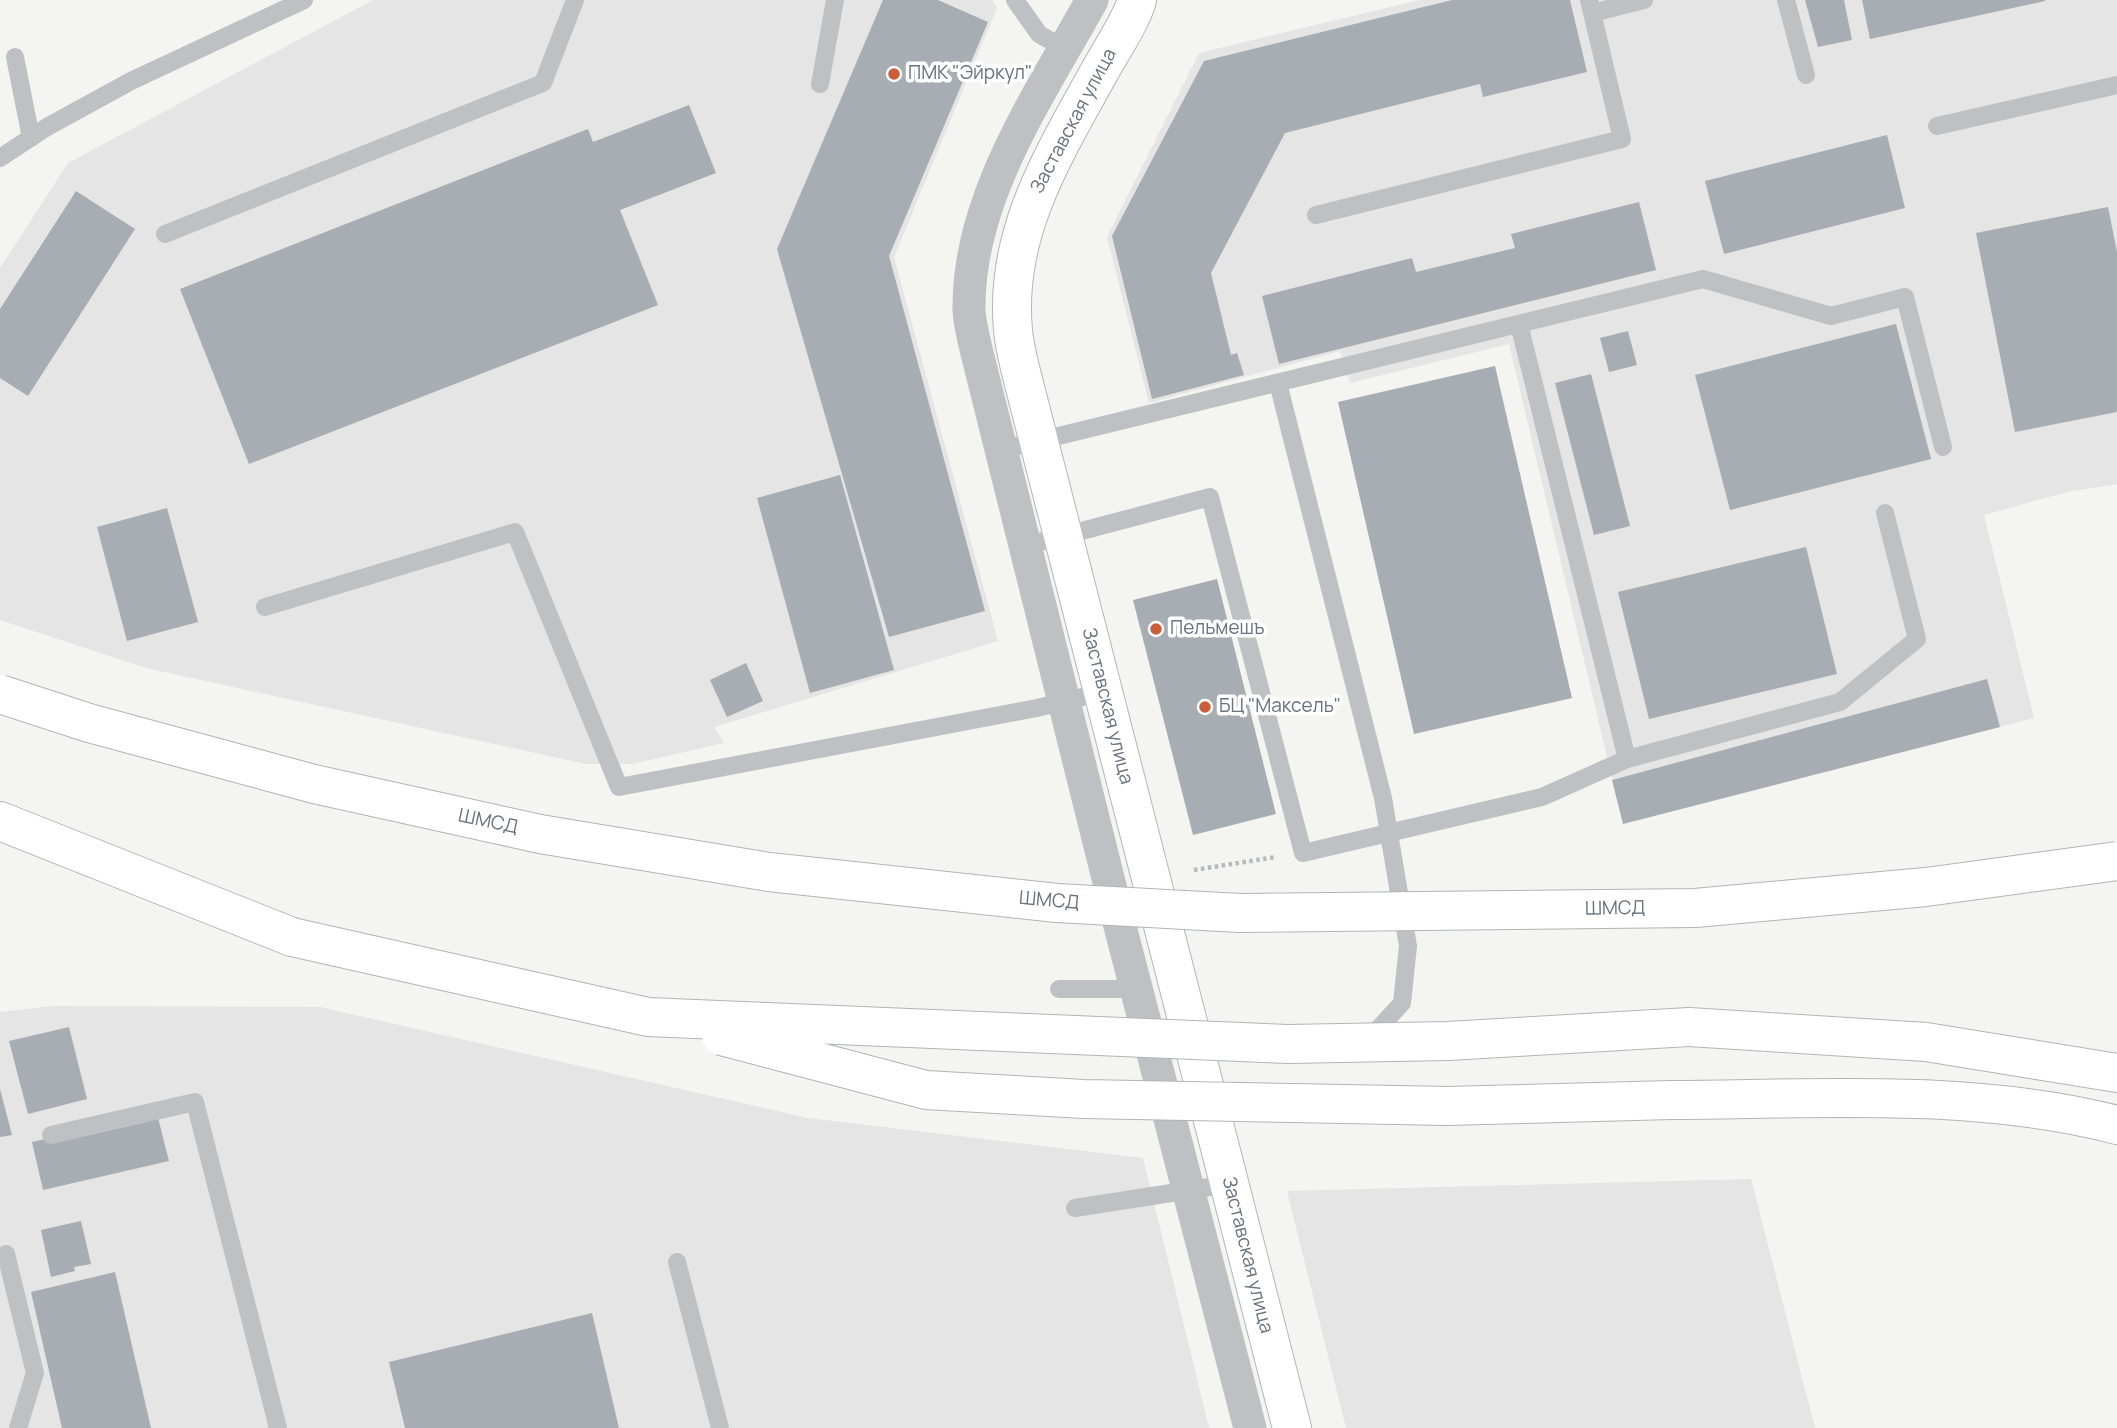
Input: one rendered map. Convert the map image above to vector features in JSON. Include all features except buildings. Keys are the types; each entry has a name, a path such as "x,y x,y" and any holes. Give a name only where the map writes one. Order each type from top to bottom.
{"main road":[{"name":"Заставская улица","path":"1137,0 1030,205 1020,245 1012,300 1013,331 1192,1044 1292,1428"},
{"name":"ШМСД","path":"0,694 89,723 314,784 540,834 769,872 1057,903 1240,913 1695,908 1926,887 2117,861"},
{"path":"0,821 292,937 648,1017 926,1090 1084,1099 1447,1106 1672,1100 1903,1099 2013,1105 2117,1125"},
{"path":"648,1017 1288,1044 1448,1041 1689,1027 1926,1042 2117,1073"}],"street":[{"name":"Заставская улица","path":"1092,0 998,174 984,213 972,264 969,313 1136,989 1250,1428"}],"lane":[{"path":"0,158 47,127 131,81 304,0"},
{"path":"165,234 543,83 575,0"},
{"path":"820,84 835,0"},
{"path":"1015,0 1039,34 1065,49"},
{"path":"1316,215 1622,139 1591,7 1644,0"},
{"path":"1786,0 1806,75"},
{"path":"15,57 31,138"},
{"path":"1937,126 2117,85"},
{"path":"1002,450 1703,279 1831,316 1905,297 1943,447"},
{"path":"1519,324 1627,760"},
{"path":"1192,1044 1361,1047 1402,1003 1408,946 1383,798 1278,383"},
{"path":"1025,546 1210,497 1303,853 1542,797 1627,760 1840,702 1917,639 1885,513"},
{"path":"265,607 514,532 619,788 1064,702 1103,692"},
{"path":"1059,989 1136,989"},
{"path":"51,1135 195,1101 278,1428"},
{"path":"1075,1208 1229,1184"},
{"path":"6,1254 35,1373 18,1428"},
{"path":"677,1262 720,1428"}],"path":[{"path":"1190,871 1303,853"}],"shaded area":[{"path":"373,0 992,0 997,8 894,257 998,641 714,727 724,743 632,764 586,764 146,668 0,620 0,268 68,163"},
{"path":"1419,0 2117,0 2117,484 2067,492 1984,515 2034,718 1623,824 1509,344 1350,383 1340,351 1149,403 1107,237 1199,53"},
{"path":"53,1006 320,1007 808,1118 1143,1158 1209,1428 0,1428 0,1012"},
{"path":"1751,1179 1815,1428 1346,1428 1287,1191"}],"place":[{"name":"ПМК \"Эйркул\"","path":"894,74"},
{"name":"Пельмешъ","path":"1156,629"},
{"name":"БЦ \"Максель\"","path":"1205,707"}]}
